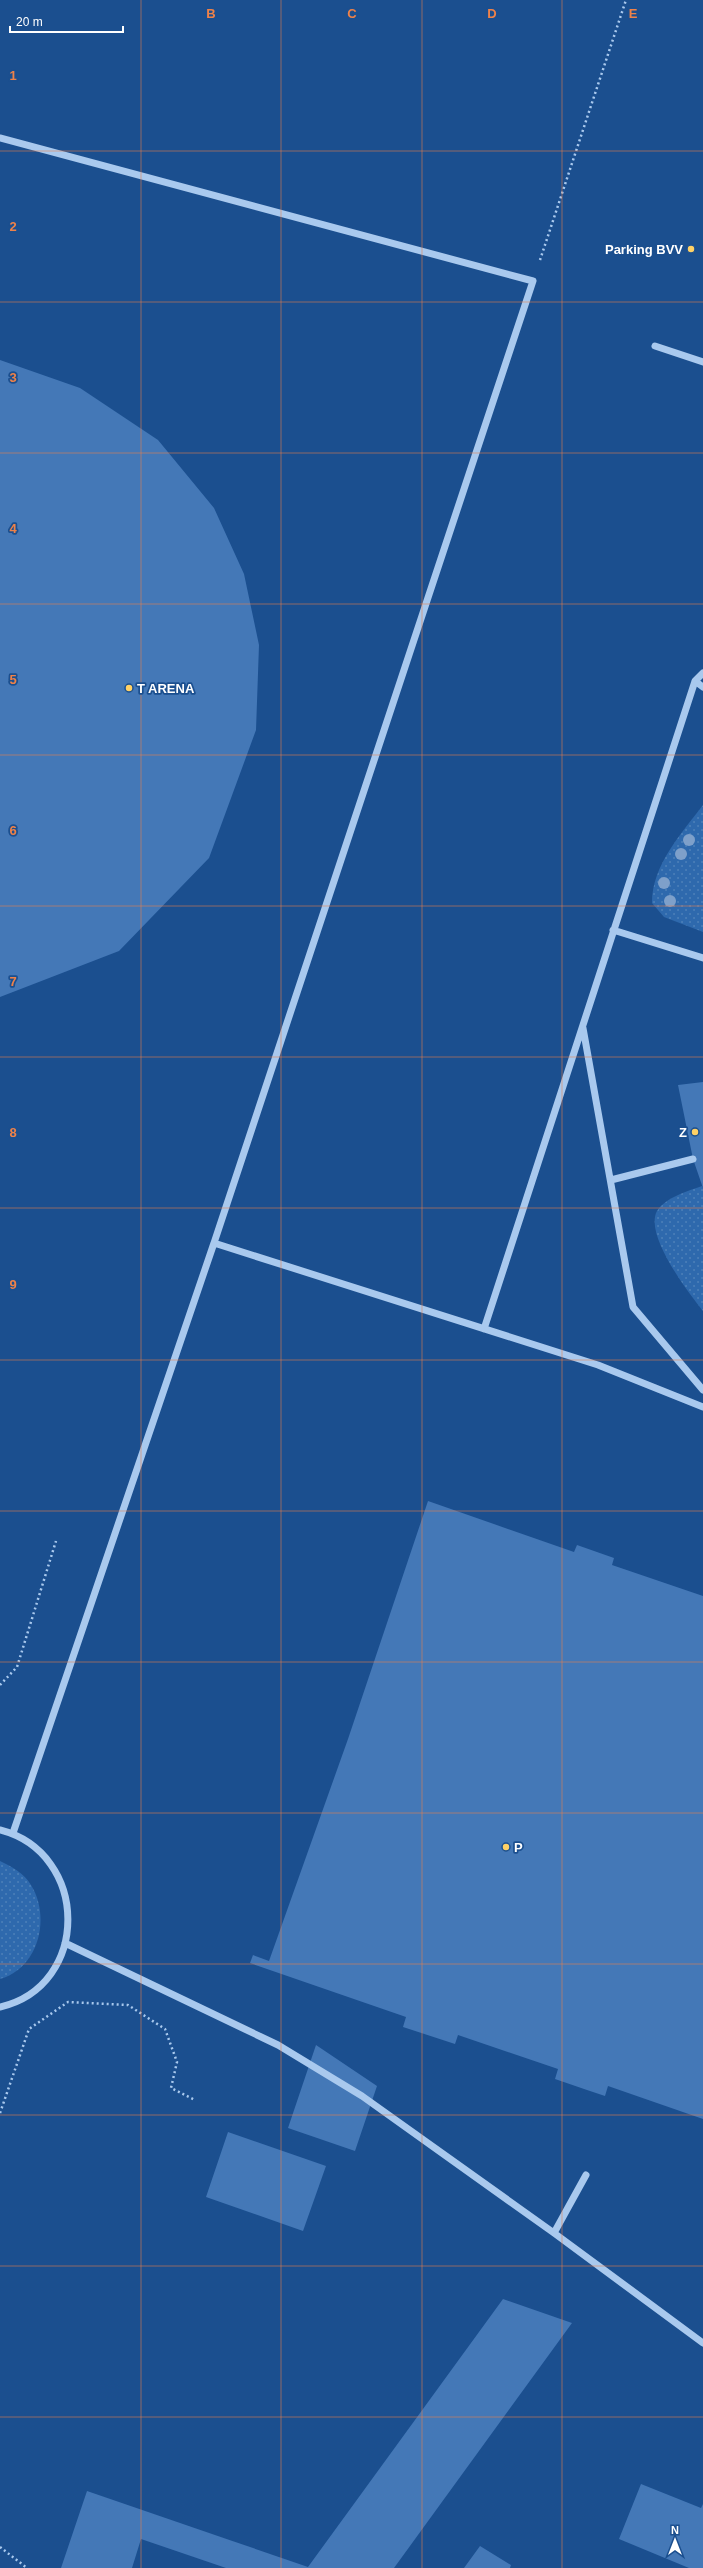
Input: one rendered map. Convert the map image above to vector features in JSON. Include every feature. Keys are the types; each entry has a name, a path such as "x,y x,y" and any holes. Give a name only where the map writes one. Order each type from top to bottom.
{"street":[{"path":"0,138 533,281 214,1243 13,1833"},
{"path":"655,346 703,362"},
{"path":"484,1329 695,681 703,673"},
{"path":"695,681 703,687"},
{"path":"613,930 703,958"},
{"path":"582,1026 633,1307 703,1390"},
{"path":"611,1180 693,1159"},
{"path":"214,1243 598,1365 703,1407"},
{"path":"0,1830 13,1833 39,1849 58,1874 68,1903 68,1934 58,1963 38,1987 12,2004 0,2007"},
{"path":"65,1943 278,2045 362,2096 554,2233 703,2343"},
{"path":"554,2233 586,2175"}],"path":[{"path":"533,281 626,0"},
{"path":"0,1685 17,1667 56,1542"},
{"path":"0,2110 29,2029 68,2002 128,2005 165,2029 177,2062 171,2088 195,2100"},
{"path":"0,2547 27,2568"}],"shaded area":[{"path":"703,805 703,932 664,917 652,903 653,889 662,863 677,839"},
{"path":"702,1186 703,1311 678,1277 662,1248 657,1234 655,1221 657,1211 666,1202 684,1192"},
{"path":"0,1861 21,1874 31,1885 37,1898 40,1912 40,1926 38,1940 32,1953 24,1964 13,1973 0,1979"}],"building":[{"name":"T ARENA","path":"0,360 80,388 158,440 214,508 244,574 259,645 256,730 209,858 119,951 0,997"},
{"name":"Z","path":"703,1082 703,1188 693,1159 678,1085"},
{"name":"P","path":"428,1501 574,1552 577,1545 614,1558 612,1565 703,1596 703,2119 608,2086 605,2096 587,2090 555,2079 558,2069 458,2035 455,2044 403,2027 406,2017 250,1963 253,1955 269,1961 348,1739"},
{"path":"316,2045 377,2086 355,2151 288,2128"},
{"path":"228,2132 326,2166 303,2231 206,2197"},
{"path":"503,2299 572,2323 394,2568 226,2568 141,2539 132,2568 61,2568 87,2491 308,2567"},
{"path":"641,2484 701,2508 703,2504 703,2568 689,2568 619,2539"},
{"path":"480,2546 511,2565 510,2568 464,2568"}],"place":[{"name":"Parking BVV","path":"691,249"},
{"name":"T ARENA","path":"129,688"},
{"name":"Z","path":"695,1132"},
{"name":"P","path":"506,1847"}]}
